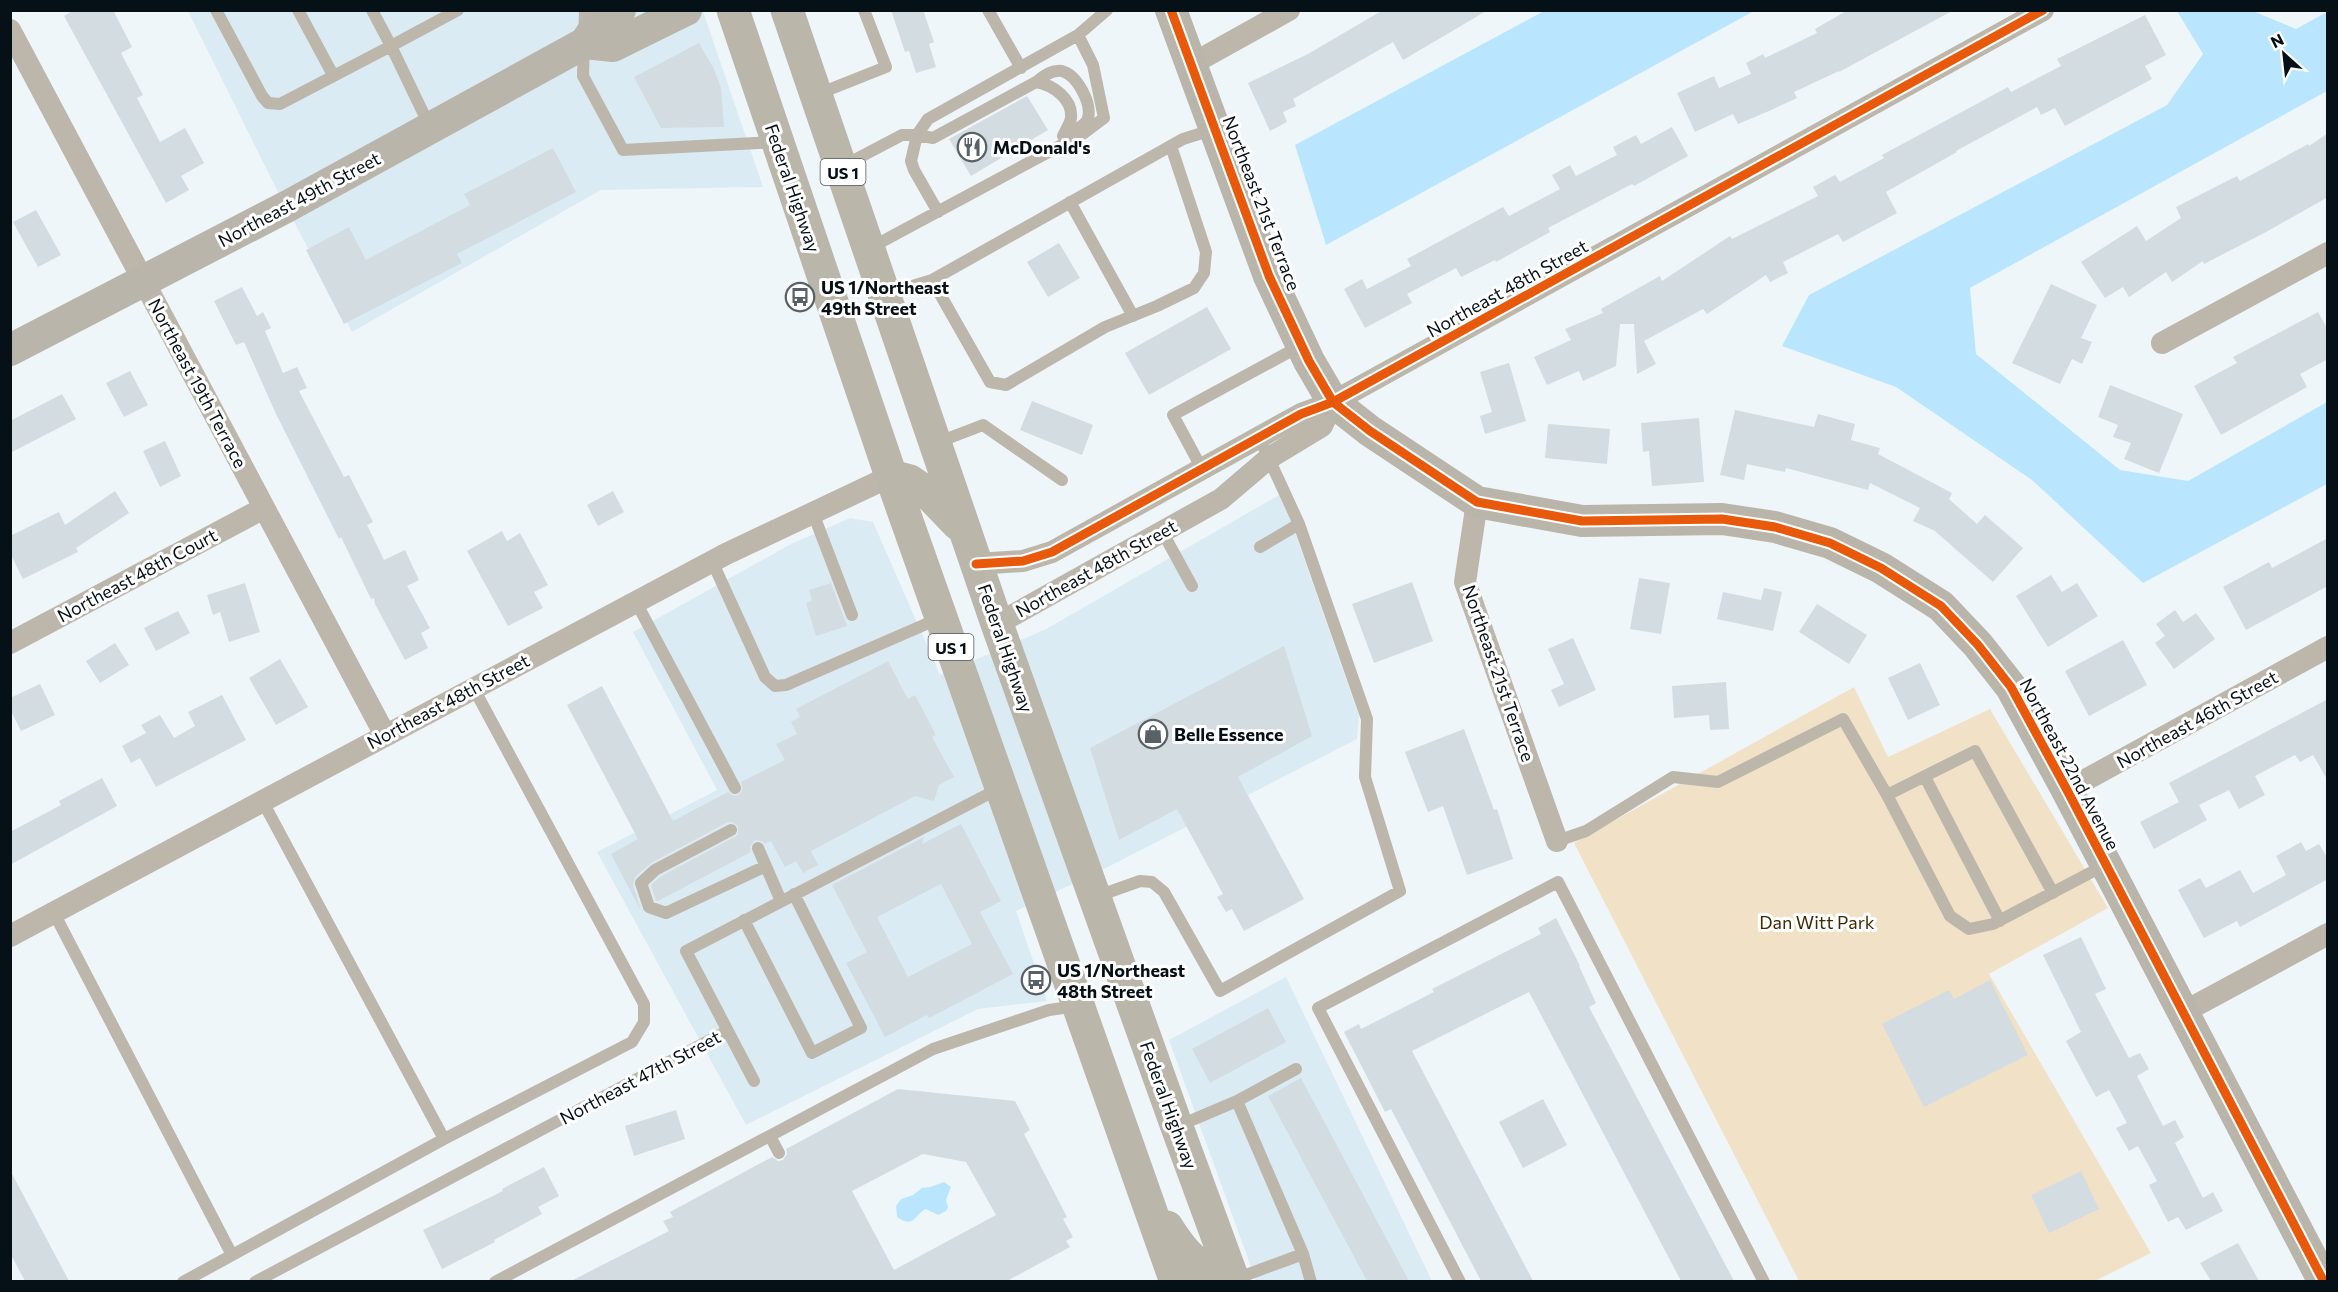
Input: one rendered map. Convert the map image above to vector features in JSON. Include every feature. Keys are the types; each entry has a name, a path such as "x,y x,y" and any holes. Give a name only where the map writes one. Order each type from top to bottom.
{"main road":[{"name":"Federal Highway","path":"733,10 891,476 1176,1281"},
{"name":"Federal Highway","path":"788,10 997,624 1234,1280"},
{"path":"891,476 910,481 929,494 964,529"},
{"path":"1145,1193 1184,1253 1205,1270 1234,1280"}],"street":[{"name":"Northeast 49th Street","path":"10,350 288,206 585,43 600,21 620,10"},
{"path":"585,43 614,46 686,10"},
{"name":"Northeast 21st Terrace","path":"1171,10 1269,276 1302,345 1333,402"},
{"path":"1192,64 1289,10"},
{"name":"Northeast 48th Street","path":"976,564 1023,561 1052,552 1301,414 1333,402 2043,10"},
{"name":"Northeast 19th Terrace","path":"10,30 385,735"},
{"path":"2162,343 2328,253"},
{"name":"Northeast 48th Street","path":"997,624 1221,499 1269,458 1322,426 1333,402"},
{"name":"Northeast 22nd Avenue","path":"1333,402 1370,431 1477,502 1582,521 1722,519 1775,527 1830,543 1881,568 1941,606 1978,645 2011,687 2324,1281"},
{"name":"Northeast 48th Street","path":"10,936 712,561 891,476"},
{"name":"Northeast 21st Terrace","path":"1477,502 1466,582 1557,841"},
{"name":"Northeast 48th Court","path":"10,643 264,508"},
{"name":"Northeast 46th Street","path":"2067,790 2328,647"},
{"path":"2182,1013 2328,934"}],"lane":[{"path":"216,10 262,96 268,103 280,104 457,11"},
{"path":"298,10 333,75"},
{"path":"372,10 431,128"},
{"path":"585,10 583,76 623,150 777,141"},
{"path":"817,95 886,67 864,10"},
{"path":"988,10 1021,68"},
{"path":"938,212 914,170 911,160 917,135 928,119 1078,35 1107,10"},
{"path":"869,249 1084,133 1104,118 1092,65 1078,35"},
{"path":"841,167 902,135 933,138 1036,82 1050,72 1062,71 1076,80 1083,93 1088,117 1083,126 1032,154 1017,169"},
{"path":"1036,82 1059,91 1069,109 1071,119 1063,136"},
{"path":"885,295 932,280 1184,139 1216,129"},
{"path":"932,280 990,382 1006,385 1105,327 1194,288 1204,273 1206,252 1171,146"},
{"path":"1070,202 1132,316"},
{"path":"1202,469 1173,415 1302,345"},
{"path":"935,443 983,425 1062,480"},
{"path":"1094,897 1140,880 1152,882 1164,892 1220,991 1400,891 1365,777 1367,719 1299,524 1259,437"},
{"path":"813,513 852,615"},
{"path":"1260,547 1299,524"},
{"path":"1162,531 1192,586"},
{"path":"712,561 765,676 775,686 786,685 941,618"},
{"path":"636,602 735,788"},
{"path":"183,1281 444,1139 632,1042 644,1022 644,1004 473,687"},
{"path":"1557,841 1586,831 1673,777 1718,782 1843,719 1887,795 1950,916 1969,929 2000,921 2105,865"},
{"path":"1887,795 1975,751 2053,893"},
{"path":"1925,777 2000,921"},
{"name":"Northeast 47th Street","path":"255,1281 727,1030 686,951 1001,787"},
{"path":"263,802 444,1139"},
{"path":"731,830 655,870 641,883 649,906 666,913 766,866"},
{"path":"758,848 781,901"},
{"path":"1460,1281 1318,1008 1558,882 1764,1281"},
{"path":"744,920 812,1053 861,1028 794,894"},
{"path":"54,913 232,1255"},
{"path":"495,1281 933,1049 1049,1010 1078,1005"},
{"path":"727,1030 754,1081"},
{"path":"1177,1127 1237,1101 1296,1069"},
{"path":"1237,1101 1303,1254 1311,1281"},
{"path":"770,1136 779,1153"},
{"path":"1234,1280 1303,1254"}],"shaded area":[{"path":"188,11 703,11 763,187 601,190 352,332 273,182"},
{"path":"1279,495 1291,521 1359,716 1357,739 1108,867 1016,911 1047,1001 978,1009 746,1125 597,852 717,790 633,632 791,544 850,518 873,522 940,675 1046,629"},
{"path":"1286,977 1432,1281 1256,1281 1169,1040"}],"green space":[{"name":"Dan Witt Park","path":"1854,687 1888,757 1990,709 2108,908 1989,974 2151,1253 2095,1281 1799,1281 1574,843"}],"water":[{"path":"1544,11 1754,11 1326,245 1295,145"},
{"path":"2177,11 2253,11 2296,29 2327,12 2327,91 1970,288 1976,354 2120,470 2188,481 2327,402 2327,484 2143,583 2032,480 1896,387 1782,346 1809,295 2167,105 2203,54"},
{"path":"944,1182 951,1187 946,1200 948,1207 946,1211 938,1215 926,1209 914,1220 908,1222 897,1217 896,1206 901,1199 913,1195 922,1188"}],"building":[{"path":"74,10 113,10 132,47 121,53 143,95 137,98 160,142 185,128 204,163 181,176 189,190 166,203 64,16"},
{"path":"891,10 923,10 934,42 929,44 936,67 916,73 909,51 905,52"},
{"path":"1383,10 1488,10 1403,60 1393,42 1293,99 1296,106 1283,112 1287,122 1270,131 1248,83 1308,54"},
{"path":"1848,10 1954,10 1839,72 1794,92 1797,98 1738,124 1733,114 1695,132 1677,93 1714,76 1719,88 1751,74 1746,63 1763,54 1765,58 1817,33 1815,29"},
{"path":"2145,15 2166,55 2145,66 2152,79 2065,126 2055,108 2041,115 2037,107 1956,151 1886,192 1897,213 1843,242 1838,234 1783,262 1788,273 1770,282 1766,275 1707,314 1703,309 1644,341 1656,364 1637,374 1634,324 1620,324 1616,366 1583,381 1579,371 1547,385 1534,357 1571,340 1565,329 1603,313 1601,309 1660,276 1662,281 1730,236 1732,239 1818,196 1813,187 1835,175 1840,182 1884,158 1882,155 2008,87 2011,92 2061,66 2057,59"},
{"path":"699,43 714,69 721,88 724,127 661,128 634,77"},
{"path":"1027,96 1048,130 971,176 949,139"},
{"path":"1672,127 1688,156 1634,186 1632,184 1548,228 1550,232 1496,262 1495,260 1461,277 1456,268 1407,294 1412,303 1365,328 1344,289 1362,279 1367,289 1411,266 1407,259 1503,207 1509,216 1560,189 1552,175 1570,165 1576,176 1617,155 1613,147 1636,135 1641,144"},
{"path":"2328,133 2328,197 2204,264 2203,261 2172,282 2166,272 2129,297 2123,287 2105,298 2081,262 2137,226 2146,241 2181,218 2176,207 2237,176 2240,181 2308,144 2309,146"},
{"path":"553,148 576,192 457,254 462,263 344,324 306,250 349,227 366,260 470,205 464,194"},
{"path":"36,210 61,255 38,267 13,222"},
{"path":"1059,243 1080,278 1048,297 1027,262"},
{"path":"2051,284 2097,305 2081,338 2092,342 2082,364 2072,359 2060,384 2012,363"},
{"path":"242,287 257,316 263,312 271,328 265,331 283,373 297,367 307,388 299,391 344,477 349,475 373,522 367,525 384,560 405,550 419,580 407,586 430,628 421,633 428,648 405,660 374,598 371,599 341,537 339,539 276,414 244,342 236,345 214,301"},
{"path":"1207,307 1231,349 1149,395 1125,353"},
{"path":"2318,312 2328,330 2328,359 2300,374 2307,387 2221,435 2194,386 2237,363 2233,357"},
{"path":"1509,363 1526,421 1485,434 1480,416 1492,412 1480,372"},
{"path":"130,371 148,405 124,417 106,383"},
{"path":"2110,385 2183,414 2159,473 2124,459 2131,443 2113,437 2118,425 2098,417"},
{"path":"62,394 76,419 10,453 10,421"},
{"path":"1032,401 1093,425 1082,455 1020,430"},
{"path":"1735,410 1814,427 1818,414 1855,424 1851,440 1880,448 1878,454 1952,493 1949,499 1977,524 1985,515 2023,548 1993,582 1935,531 1913,521 1920,508 1870,483 1868,490 1786,468 1785,472 1747,464 1744,480 1720,475"},
{"path":"1699,418 1704,482 1652,486 1649,451 1643,452 1641,423"},
{"path":"1548,424 1610,429 1607,464 1545,458"},
{"path":"165,441 181,476 160,487 143,451"},
{"path":"115,491 129,513 76,548 78,552 23,579 10,553 10,536 59,512 65,525"},
{"path":"613,491 624,512 598,526 587,505"},
{"path":"502,531 507,541 520,533 548,585 534,592 543,608 508,626 467,551"},
{"path":"2328,538 2328,586 2246,630 2223,587 2269,562 2272,568"},
{"path":"2051,575 2062,592 2077,583 2098,616 2048,647 2016,596"},
{"path":"1639,578 1670,583 1661,634 1630,629"},
{"path":"1412,582 1433,641 1374,663 1352,604"},
{"path":"245,583 260,632 229,642 220,612 213,615 207,595"},
{"path":"831,583 847,626 816,636 806,603 812,601 809,590"},
{"path":"1764,588 1782,592 1773,631 1717,619 1723,592 1761,600"},
{"path":"1817,604 1867,635 1849,664 1799,632"},
{"path":"2175,610 2183,622 2196,613 2215,639 2174,669 2155,643 2165,636 2156,624"},
{"path":"178,611 190,633 156,651 144,628"},
{"path":"1573,638 1596,690 1559,707 1551,690 1564,684 1548,649"},
{"path":"2123,640 2147,685 2089,716 2065,671"},
{"path":"115,643 129,665 100,683 86,661"},
{"path":"1284,646 1312,736 1238,777 1304,899 1244,931 1232,909 1226,912 1217,897 1223,894 1177,809 1119,840 1090,748"},
{"path":"280,659 308,707 276,725 249,678"},
{"path":"888,661 908,699 915,695 936,735 932,737 954,777 939,785 934,801 915,796 811,851 818,865 803,873 796,861 785,867 771,841 765,844 755,840 750,846 751,852 656,901 651,885 660,877 738,835 738,826 728,822 651,863 635,877 633,885 641,911 611,854 638,839 567,705 602,686 673,821 728,792 734,796 739,795 743,789 741,782 785,760 776,744 797,734 791,722 800,717 796,709"},
{"path":"1920,663 1940,705 1908,720 1888,678"},
{"path":"1726,682 1729,729 1710,730 1709,715 1674,718 1672,686"},
{"path":"40,684 55,715 21,731 10,709 10,698"},
{"path":"222,695 246,740 156,787 140,758 131,763 122,746 146,733 141,725 160,715 174,738 195,726 188,712"},
{"path":"2328,699 2328,781 2313,755 2300,762 2295,755 2255,776 2265,795 2239,809 2229,790 2199,805 2207,820 2154,849 2140,822 2179,802 2169,783"},
{"path":"1464,729 1494,810 1497,809 1513,859 1467,875 1443,806 1428,812 1405,752"},
{"path":"102,778 117,806 10,865 10,832 61,805 59,801"},
{"path":"961,824 1001,901 980,912 1013,974 929,1018 927,1015 885,1037 846,963 867,952 832,885 924,837 922,844","holes":["941,884 972,944 908,977 877,917"]},
{"path":"2301,842 2306,851 2319,844 2328,859 2328,879 2240,927 2237,921 2204,938 2178,890 2200,878 2206,888 2240,870 2253,893 2286,875 2276,856"},
{"path":"1556,918 1596,1003 1589,1007 1734,1281 1681,1281 1529,992 1412,1051 1533,1281 1481,1281 1391,1109 1385,1112 1344,1032 1359,1024 1361,1029 1434,992 1432,989 1541,934 1538,928"},
{"path":"2081,937 2106,989 2095,994 2129,1058 2140,1053 2149,1069 2137,1076 2163,1126 2175,1120 2184,1137 2175,1143 2203,1198 2213,1192 2223,1211 2186,1230 2178,1217 2168,1222 2149,1185 2157,1181 2138,1146 2129,1151 2116,1128 2127,1123 2109,1090 2096,1097 2066,1041 2081,1032 2043,955"},
{"path":"1990,980 2028,1055 1924,1107 1882,1024 1949,990 1954,999"},
{"path":"1268,1008 1286,1042 1210,1083 1192,1049"},
{"path":"1301,1078 1409,1281 1367,1281 1268,1096"},
{"path":"898,1089 1015,1101 1030,1130 1024,1134 1067,1217 1063,1219 1073,1237 1066,1241 1070,1247 1007,1281 571,1281 669,1231 663,1221 673,1217 670,1212 772,1157 778,1161 783,1160 787,1154 786,1149","holes":["923,1154 966,1162 996,1215 894,1270 852,1191"]},
{"path":"1543,1099 1567,1145 1523,1168 1499,1122"},
{"path":"676,1110 685,1139 634,1156 625,1126"},
{"path":"544,1167 559,1196 538,1207 542,1214 494,1240 495,1242 442,1269 423,1230 503,1191 502,1189"},
{"path":"10,1170 69,1281 25,1281 10,1253"},
{"path":"2081,1171 2099,1209 2049,1233 2031,1195"},
{"path":"2238,1243 2259,1281 2211,1281 2200,1263"}],"cycle path":[{"path":"1171,10 1269,276 1309,361 1333,402 1370,431 1477,502 1582,521 1722,519 1775,527 1830,543 1881,568 1941,606 1978,645 2011,687 2067,790 2324,1282"},
{"path":"976,564 1023,561 1052,552 1301,414 1333,402 2043,10"}],"place":[{"name":"McDonald's","path":"972,147"},
{"name":"US 1/Northeast 49th Street","path":"800,297"},
{"name":"Belle Essence","path":"1153,734"},
{"name":"US 1/Northeast 48th Street","path":"1036,980"}]}
